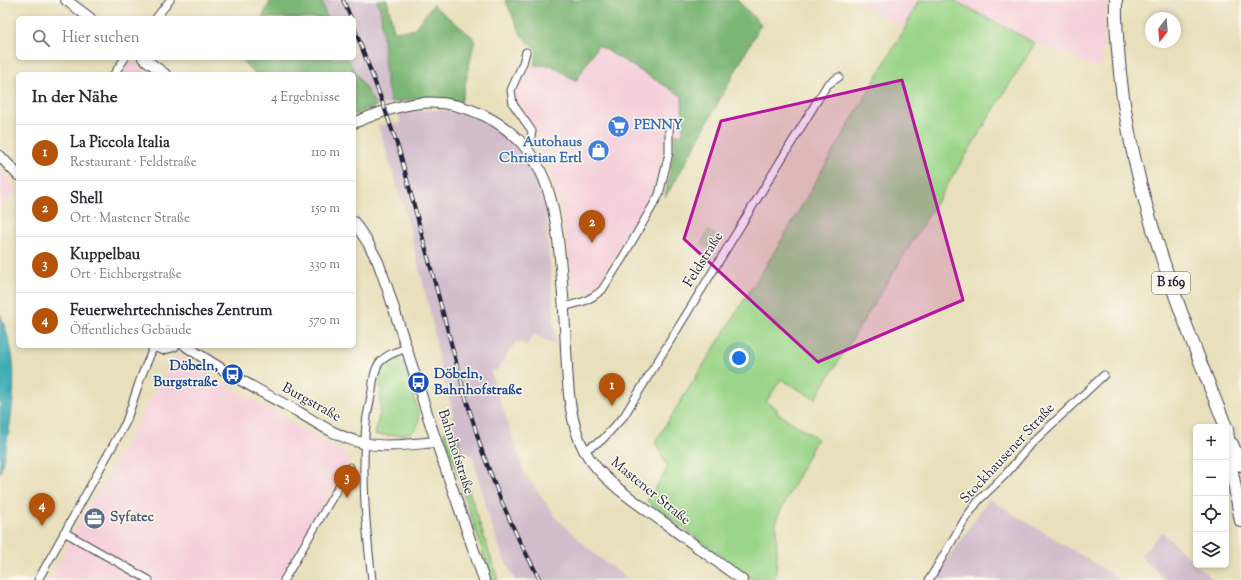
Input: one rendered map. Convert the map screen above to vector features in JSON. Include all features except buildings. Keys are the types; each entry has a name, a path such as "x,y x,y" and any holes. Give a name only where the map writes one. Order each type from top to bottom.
{"main road":[{"path":"66,0 87,16"},
{"name":"B 169","path":"1116,0 1122,89 1129,135 1139,176 1159,248 1174,292 1224,424"},
{"path":"146,60 162,72"},
{"name":"Mastener Straße","path":"356,122 406,105 420,102 439,103 466,109 493,120 516,137 540,168 552,199 560,253 567,370 571,408 577,435 584,450 603,474 622,491 742,580"},
{"path":"0,156 16,173"},
{"name":"Bahnhofstraße","path":"356,225 378,262 407,348 436,442 484,580"},
{"name":"Burgstraße","path":"189,348 256,388 352,441 365,444 386,445 436,442"},
{"name":"B 169","path":"1229,435 1241,465"},
{"path":"1229,451 1241,521"}],"street":[{"path":"158,16 170,0"},
{"path":"526,52 524,63 510,90 513,104 532,131 530,143 526,149"},
{"path":"115,72 124,60"},
{"name":"Feldstraße","path":"584,450 602,440 624,416 827,85 839,77"},
{"path":"564,307 585,301 602,290 623,257 659,195 669,153 670,125"},
{"path":"38,580 126,422 141,376 153,348"},
{"path":"372,580 367,539 366,423 377,368 380,362 385,357 407,348"},
{"name":"Stockhausener Straße","path":"929,580 965,519 979,500 1005,475 1033,442 1104,375"},
{"path":"284,580 350,467"},
{"path":"64,532 150,580"}],"highlighted area":[{"path":"902,80 963,300 818,362 684,239 721,121"}],"shaded area":[{"path":"321,0 377,0 381,12 386,80 391,103 376,106 348,60 356,60 356,16 326,16"},
{"path":"855,0 919,0 905,28"},
{"path":"953,0 1107,0 1101,68 1035,43"},
{"path":"598,45 682,96 683,135 667,135 658,178 643,212 596,287 584,292 578,290 573,284 564,223 553,183 548,169 538,152 534,132 515,103 513,90 520,74 534,65 551,65 576,81"},
{"path":"129,62 132,62 146,72 122,72"},
{"path":"440,110 465,114 490,126 514,144 532,172 539,187 545,204 556,346 534,334 527,345 516,342 496,371 490,370 524,472 558,520 597,556 629,580 515,580 503,557 489,519 472,455 461,452 458,436 454,434 452,409 441,370 431,316 408,221 378,125 401,123 398,113 405,111"},
{"path":"0,171 16,189 16,193 0,207"},
{"path":"176,356 346,454 350,461 279,580 49,580 76,529"},
{"path":"989,499 1122,580 933,580"},
{"path":"1162,532 1193,561 1193,568 1200,568 1214,580 1166,580 1140,556"}],"green space":[{"path":"271,0 321,0 326,16 263,16"},
{"path":"377,0 387,0 394,31 413,30 433,5 475,39 461,103 421,98 391,103 386,80 381,12"},
{"path":"505,0 737,0 761,24 676,180 665,197 673,156 675,135 683,134 682,96 598,45 576,81 551,65 534,65 537,51 522,36"},
{"path":"919,0 953,0 1035,43 815,399 781,379 766,402 777,409 777,413 817,438 776,520 777,558 776,575 774,580 754,580 647,501 668,468 655,442 779,245 905,28"},
{"path":"241,60 348,60 355,72 253,72"},
{"path":"356,73 376,106 356,114"},
{"path":"708,231 720,238 713,251 701,244"},
{"path":"394,358 400,359 407,371 418,411 419,421 417,427 413,431 401,435 375,435 380,412 381,371"},
{"path":"448,431 458,436 463,472 498,580 492,580 444,433"}],"water":[{"path":"0,313 11,348 14,388 11,417 0,473"}],"railway":[{"path":"343,0 350,16"},
{"path":"356,32 400,153 465,395 482,451 500,498 518,538 540,580"}],"place":[{"name":"PENNY","path":"619,126"},
{"name":"Autohaus Christian Ertl","path":"598,151"},
{"name":"Shell","path":"592,243"},
{"name":"Döbeln, Burgstraße","path":"233,375"},
{"name":"Döbeln, Bahnhofstraße","path":"418,383"},
{"name":"La Piccola Italia","path":"612,406"},
{"name":"Kuppelbau","path":"347,498"},
{"name":"Syfatec","path":"95,518"},
{"name":"Feuerwehrtechnisches Zentrum","path":"42,526"}]}
